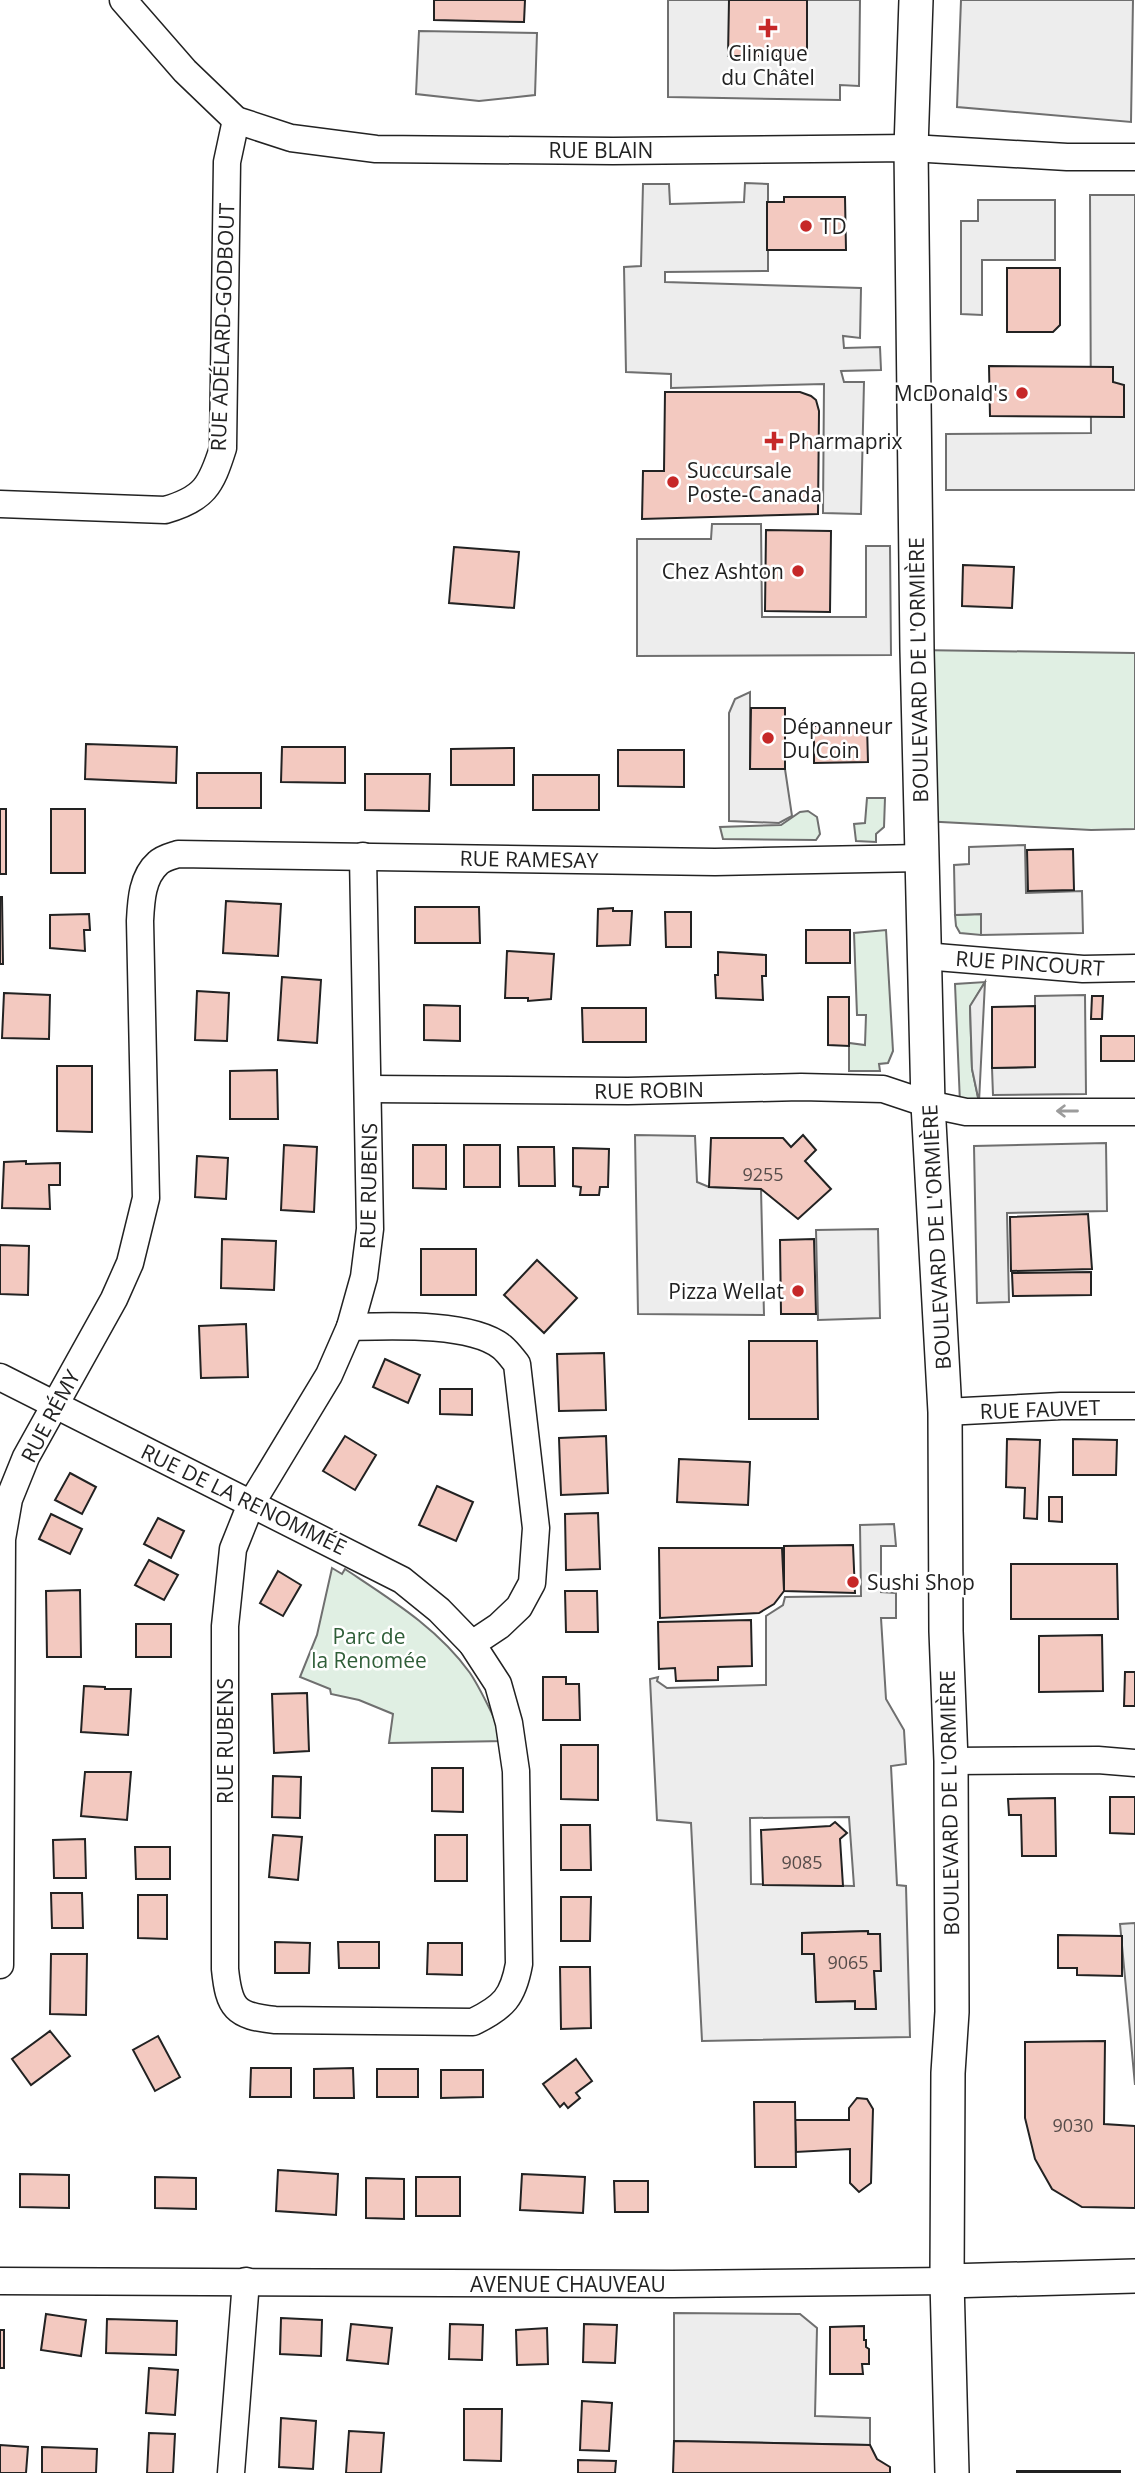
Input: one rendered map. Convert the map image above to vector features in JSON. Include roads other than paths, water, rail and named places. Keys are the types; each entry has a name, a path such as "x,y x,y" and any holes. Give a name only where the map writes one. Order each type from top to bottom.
{"main road":[{"name":"BOULEVARD DE L'ORMIÈRE","path":"916,0 911,148 917,650 928,1104 945,1412 953,2012 948,2073 947,2281 953,2473"},
{"name":"AVENUE CHAUVEAU","path":"947,2281 1135,2276"}],"street":[{"name":"RUE BLAIN","path":"123,0 185,71 236,120 292,138 376,149 613,151 911,148 1067,158 1135,158"},
{"name":"RUE ADÉLARD-GODBOUT","path":"0,504 165,510 188,503 205,489 215,472 223,448 227,162 236,120"},
{"name":"RUE RAMESAY","path":"147,878 159,862 178,854 715,862 922,858"},
{"name":"RUE RUBENS","path":"363,856 370,1229 364,1278 351,1327 329,1375 251,1504 233,1549 225,1626 225,1969 227,1991 235,2008 249,2017 275,2020 473,2022 502,2006 514,1988 519,1964 516,1771 509,1723 498,1684 472,1644"},
{"name":"RUE RÉMY","path":"0,1965 2,1539 9,1499 26,1457 130,1263 146,1198 140,921 147,878"},
{"name":"RUE PINCOURT","path":"924,956 1083,969 1135,968"},
{"name":"RUE ROBIN","path":"369,1088 628,1091 801,1087 883,1090 966,1112 1135,1112"},
{"path":"351,1327 412,1325 481,1336 502,1347 517,1364 536,1528 531,1583 519,1607 499,1626 472,1644"},
{"name":"RUE DE LA RENOMMÉE","path":"0,1377 402,1580 439,1610 472,1644"},
{"name":"RUE FAUVET","path":"945,1412 1061,1406 1135,1406"},
{"path":"951,1761 1098,1760 1135,1763"},
{"name":"AVENUE CHAUVEAU","path":"0,2281 672,2284 947,2281"},
{"path":"231,2473 246,2281"}],"place":[{"name":"Clinique du Châtel","path":"768,28"},
{"name":"TD","path":"806,226"},
{"name":"McDonald's","path":"1022,393"},
{"name":"Pharmaprix","path":"774,441"},
{"name":"Succursale Poste-Canada","path":"673,482"},
{"name":"Chez Ashton","path":"798,571"},
{"name":"Dépanneur Du Coin","path":"768,738"},
{"name":"Pizza Wellat","path":"798,1291"},
{"name":"Sushi Shop","path":"853,1582"}],"park label":[{"name":"Parc de la Renomée","path":"369,1648"}]}
